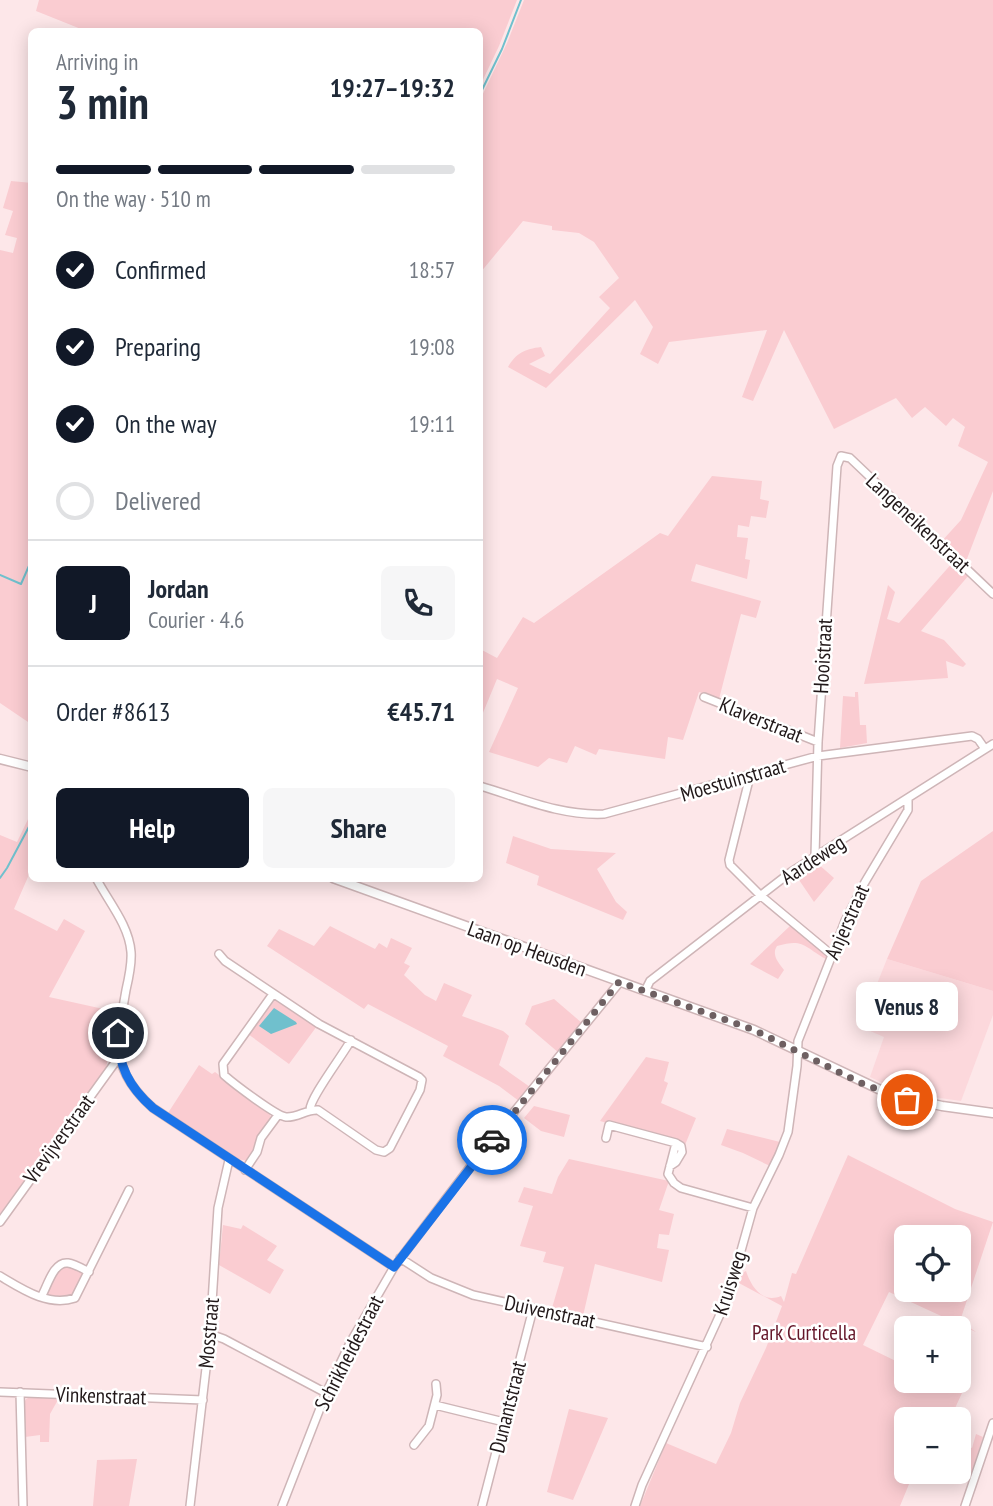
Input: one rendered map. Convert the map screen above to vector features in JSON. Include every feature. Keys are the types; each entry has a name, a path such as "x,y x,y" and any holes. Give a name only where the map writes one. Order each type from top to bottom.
{"street":[{"name":"Langeneikenstraat","path":"841,456 850,458 993,594"},
{"name":"Hooistraat","path":"815,856 818,742 837,466 841,456"},
{"name":"Klaverstraat","path":"704,697 818,742"},
{"name":"Moestuinstraat","path":"483,787 562,812 583,815 624,809 818,756 972,736 978,739 985,749"},
{"name":"Aardeweg","path":"645,991 650,981 760,895 815,856 993,744"},
{"path":"0,759 28,769"},
{"path":"747,776 748,785 729,860 735,873 832,955"},
{"name":"Anjerstraat","path":"797,1051 798,1041 845,921 908,810 908,798"},
{"path":"98,882 127,932 131,950 130,971 118,1033 119,1056 127,1078 139,1096 229,1160 394,1267"},
{"name":"Laan op Heusden","path":"344,882 754,1030 888,1094 942,1106 993,1112"},
{"path":"219,954 225,961 319,1024 416,1074 422,1080 420,1090 394,1143 386,1150 379,1151 321,1111 310,1110 291,1117 278,1115 228,1078 222,1068 273,994"},
{"name":"Schrikheidestraat","path":"283,1504 326,1393 350,1343 394,1267 483,1150 619,982"},
{"path":"310,1110 311,1100 351,1040"},
{"name":"Kruisweg","path":"635,1506 642,1485 728,1297 753,1208 788,1132 797,1051"},
{"name":"Vrevijverstraat","path":"0,1222 119,1056"},
{"path":"245,1170 257,1152 261,1138 278,1115"},
{"path":"606,1138 609,1125 676,1143 668,1174 681,1188 753,1208"},
{"name":"Mosstraat","path":"190,1506 203,1400 218,1208 229,1160"},
{"path":"0,1276 41,1297 68,1300 75,1298 130,1190"},
{"name":"Duivenstraat","path":"400,1258 431,1278 456,1289 707,1347"},
{"path":"41,1297 61,1264 70,1263 89,1272"},
{"name":"Dunantstraat","path":"482,1506 533,1308"},
{"path":"209,1335 224,1339 326,1393"},
{"path":"414,1445 428,1429 435,1405 436,1384"},
{"name":"Vinkenstraat","path":"0,1392 203,1400"},
{"path":"20,1392 23,1506"},
{"path":"435,1405 504,1422"},
{"path":"965,1506 990,1449 993,1423"},
{"path":"283,1504 293,1506"}],"shaded area":[{"path":"887,959 993,991 993,1015 961,1101 919,1095 891,1087 870,1077 884,1037 861,1027 861,1024"}],"green space":[{"path":"39,0 517,0 483,80 483,28 78,28 36,11"},
{"path":"524,0 993,0 993,491 965,564 941,542 961,520 988,462 958,446 965,427 953,418 946,426 925,407 912,418 896,398 834,429 784,330 753,401 742,397 767,330 669,342 658,364 640,354 653,327 635,300 546,388 508,367 522,352 541,347 545,356 529,364 550,374 610,308 599,297 619,278 594,242 579,233 552,230 552,226 523,221 483,269 483,94"},
{"path":"11,181 28,183 28,722 0,703 0,250 13,253 17,238 5,235 13,211 3,208"},
{"path":"712,476 762,481 760,499 769,501 766,518 751,516 749,527 738,525 737,537 748,538 745,559 750,560 747,579 696,564 691,581 761,601 756,618 741,614 719,699 699,692 683,740 668,737 665,759 599,749 596,755 575,746 567,763 549,758 538,767 489,752 518,688 497,679 483,713 483,651 497,658 523,617 534,623 660,533 668,536"},
{"path":"954,561 969,575 921,631 944,640 966,664 963,667 946,661 948,678 864,684 888,585 895,592 887,619 899,623"},
{"path":"855,692 858,692 860,725 866,725 867,743 840,748 843,696 855,697"},
{"path":"28,819 28,877 14,909 57,931 64,919 85,931 49,997 117,1012 106,1068 0,1214 0,835 17,842"},
{"path":"993,831 993,991 887,959 921,881"},
{"path":"513,836 551,849 616,853 597,869 616,902 627,912 623,920 537,885 539,876 506,863"},
{"path":"817,863 834,878 814,902 797,877"},
{"path":"791,925 827,954 826,959 799,943 793,943 777,946 775,949 776,959 784,970 778,979 750,964"},
{"path":"330,926 375,949 379,943 387,948 391,938 412,948 404,963 410,966 404,975 425,995 436,1001 444,983 472,995 462,1016 503,1031 509,1036 499,1065 530,1087 519,1101 499,1086 443,1056 448,1046 368,1004 364,1009 267,946 279,929 314,946"},
{"path":"554,999 582,1023 559,1053 525,1024 532,1006"},
{"path":"275,1000 317,1026 289,1064 248,1034"},
{"path":"646,1057 669,1062 664,1081 668,1083 661,1103 696,1118 685,1145 600,1121"},
{"path":"199,1065 212,1074 215,1072 270,1112 271,1119 247,1161 238,1159 168,1113"},
{"path":"534,1106 570,1115 564,1137 541,1131 524,1118"},
{"path":"727,1129 780,1142 770,1166 721,1145"},
{"name":"Park Curticella","path":"848,1155 955,1209 993,1222 971,1288 971,1225 894,1225 894,1294 889,1292 863,1345 894,1360 894,1393 962,1393 956,1407 894,1407 894,1484 909,1484 900,1506 640,1506 666,1443 716,1464 782,1306 764,1296 781,1296 784,1302 792,1273 796,1274"},
{"path":"569,1159 669,1181 659,1210 674,1214 669,1235 659,1234 657,1248 669,1250 662,1282 595,1264 583,1316 552,1308 564,1267 543,1262 546,1252 520,1246 533,1206 518,1202 524,1187 552,1194"},
{"path":"223,1225 241,1229 243,1225 277,1246 267,1260 284,1270 270,1294 219,1265"},
{"path":"69,1265 84,1273 85,1277 78,1290 67,1297 48,1296 59,1268"},
{"path":"746,1271 762,1296 737,1282 740,1274"},
{"path":"911,1302 966,1302 962,1316 941,1316"},
{"path":"30,1397 59,1398 50,1414 49,1442 40,1442 40,1435 25,1437 23,1405"},
{"path":"569,1409 608,1418 573,1500 547,1492"},
{"path":"976,1434 983,1437 972,1472 971,1448"},
{"path":"137,1459 129,1506 93,1506 97,1460"}],"water":[{"path":"274,1008 297,1024 271,1034 259,1026"}],"waterway":[{"path":"483,88 521,0"},
{"path":"0,575 21,584 28,568"},
{"path":"0,878 28,829"}],"way so far":[{"path":"492,1140 619,982 754,1030 861,1083 907,1100"}],"place":[{"name":"Venus 8","path":"907,1100"}],"route":[{"path":"118,1033 122,1068 132,1088 153,1108 394,1267 492,1140"}]}
